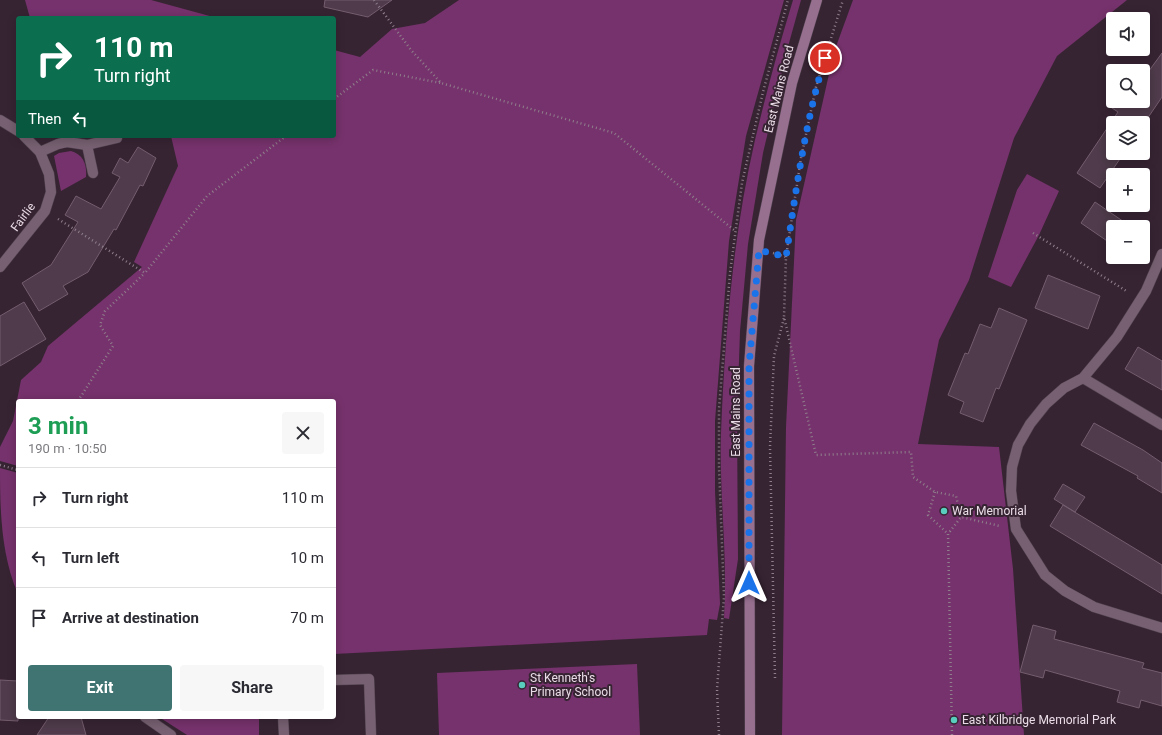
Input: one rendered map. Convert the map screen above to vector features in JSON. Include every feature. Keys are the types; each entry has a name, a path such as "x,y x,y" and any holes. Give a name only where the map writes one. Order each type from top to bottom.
{"main road":[{"name":"East Mains Road","path":"750,735 749,366 759,250 792,83 817,0"}],"street":[{"path":"0,120 16,130"},
{"name":"Fairlie","path":"0,267 45,211 51,192 49,174 40,152 26,138"},
{"path":"40,152 58,144 67,142 88,145 117,138"},
{"path":"88,145 93,173"},
{"path":"1162,254 1140,300 1117,337 1083,378 1064,388 1046,404 1030,424 1018,445 1012,467 1011,491 1016,529 1045,575 1065,591 1094,607 1162,628"},
{"path":"1083,378 1162,425"},
{"path":"336,680 369,679 372,735"},
{"path":"148,719 171,735"},
{"path":"283,719 284,735"}],"path":[{"path":"374,0 411,50 441,83"},
{"path":"775,678 770,447 774,356 784,317 786,257 801,158 816,87 843,0"},
{"path":"336,98 373,70 441,83 614,133 735,231"},
{"path":"79,399 114,346 100,325 105,311 144,273 207,196 283,138"},
{"path":"45,211 144,273"},
{"path":"1033,233 1140,300"},
{"path":"759,250 786,257"},
{"path":"784,317 816,455 911,452 913,477 935,492 956,496 962,517"},
{"path":"0,465 16,469"},
{"path":"935,492 928,515 948,534"},
{"path":"962,517 1016,529"},
{"path":"952,735 948,534 962,517"}],"shaded area":[{"path":"25,0 151,0 210,16 104,16 29,16"},
{"path":"459,0 784,0 746,136 729,241 715,421 715,491 720,604 717,620 709,619 707,635 336,654 336,399 17,399 21,380 41,362 48,346 142,267 134,262 178,166 171,138 336,138 336,51 360,57 392,29 425,23"},
{"path":"793,0 801,0 789,43 763,153 748,244 740,331 737,420 738,559 729,619 724,618 725,572 721,479 721,433 731,285 747,176 773,70"},
{"path":"853,0 1127,0 1112,12 1106,12 1106,17 1057,56 1014,138 969,280 939,340 918,444 999,447 1013,569 1024,735 782,735 786,427 796,220 834,52"},
{"path":"71,151 79,155 84,161 86,177 61,191 54,156 59,153"},
{"path":"1027,174 1059,191 1039,235 1011,287 988,277 1017,190"},
{"path":"16,406 16,465 0,461 0,447 13,421"},
{"path":"0,468 16,472 16,589 12,579 5,548 0,500"},
{"path":"637,664 640,735 439,735 437,673"},
{"path":"162,719 259,719 259,735 187,735"}],"building":[{"path":"325,0 392,0 368,17 324,7"},
{"path":"1162,53 1162,97 1149,116 1115,116 1118,112 1112,108 1150,108 1150,69"},
{"path":"1106,130 1106,160 1119,160 1114,168 1106,168 1106,179 1100,188 1077,173"},
{"path":"138,147 156,158 143,186 140,185 116,230 114,229 88,272 63,286 68,294 39,311 22,283 51,265 78,222 65,215 76,196 101,209 120,177 112,173 120,158 128,163"},
{"path":"1095,202 1106,210 1106,212 1110,212 1121,220 1106,220 1106,240 1081,223"},
{"path":"1048,275 1100,296 1088,329 1035,308"},
{"path":"24,302 46,339 0,366 0,316"},
{"path":"999,308 1027,320 999,389 996,388 983,422 960,413 964,402 948,395 965,353 968,354 980,324 991,328"},
{"path":"1138,347 1162,361 1162,390 1125,369"},
{"path":"1094,423 1143,450 1162,463 1162,493 1137,478 1138,476 1081,445"},
{"path":"1063,484 1085,497 1075,512 1054,499"},
{"path":"1063,505 1162,565 1162,594 1050,526"},
{"path":"1033,625 1056,631 1054,639 1144,663 1142,668 1162,673 1162,706 1141,700 1139,708 1117,702 1120,691 1045,670 1043,678 1020,672"},
{"path":"0,680 16,681 16,719 18,719 18,721 0,720"},
{"path":"48,719 82,719 86,735 37,735"}],"place":[{"name":"War Memorial","path":"944,511"},
{"name":"St Kenneth's Primary School","path":"522,685"},
{"name":"East Kilbridge Memorial Park","path":"954,720"}],"route":[{"path":"749,583 749,366 759,250 786,257 801,158 816,87 825,58"}]}
